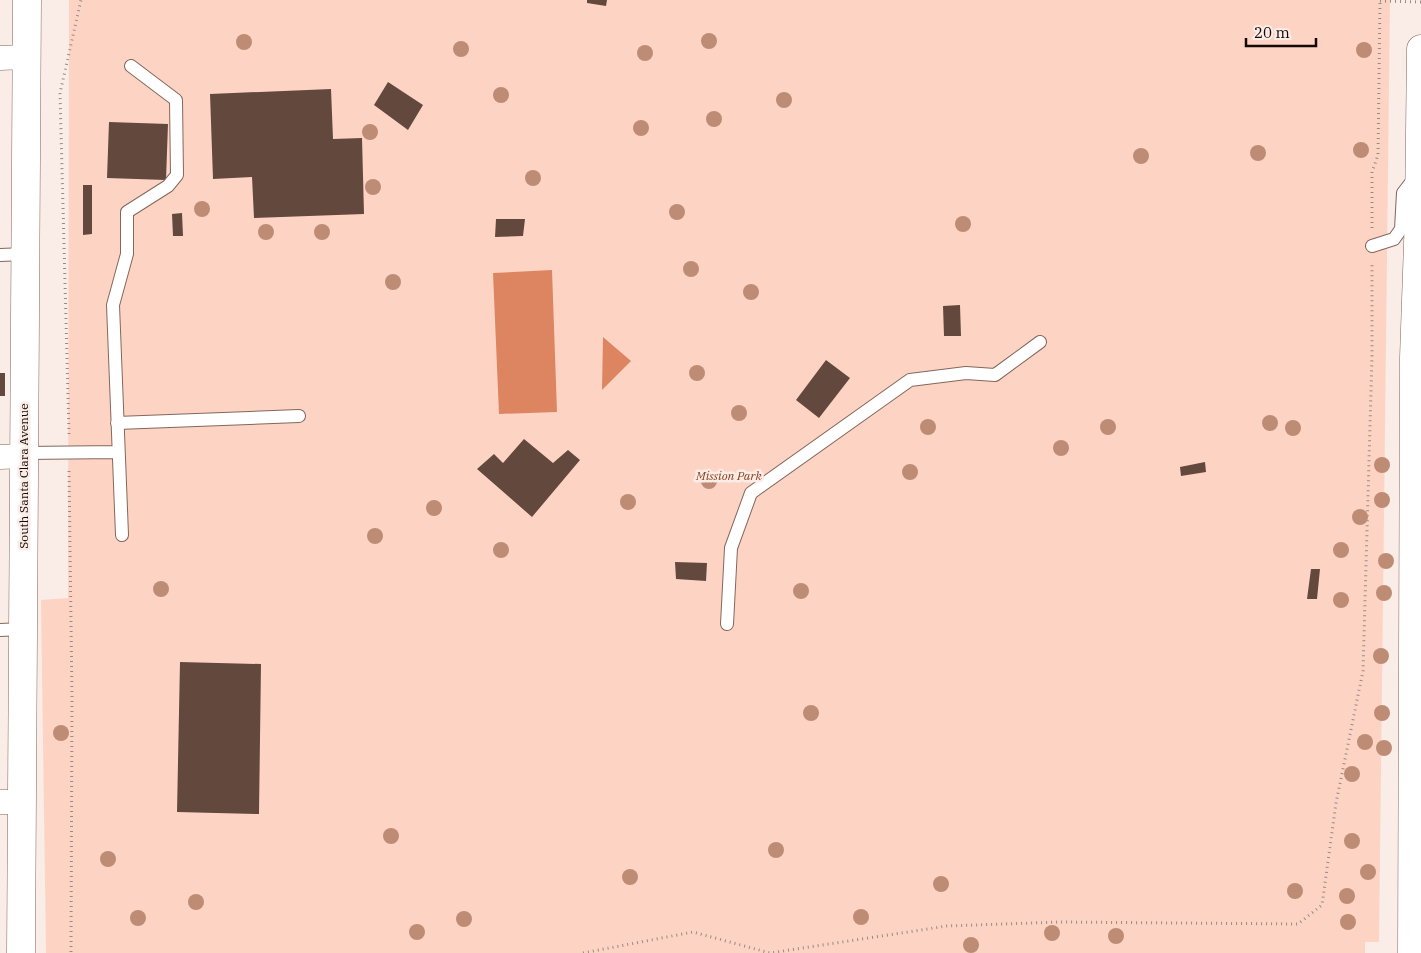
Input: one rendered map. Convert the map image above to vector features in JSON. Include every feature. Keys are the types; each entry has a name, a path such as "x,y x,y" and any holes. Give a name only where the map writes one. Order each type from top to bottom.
{"street":[{"name":"South Santa Clara Avenue","path":"21,953 11,802 16,455 12,254 13,57 27,0"},
{"path":"1412,953 1414,358 1420,170 1421,49"}],"lane":[{"path":"122,535 116,423 113,305 127,254 127,212 168,186 177,176 176,100 131,66"},
{"path":"1372,246 1394,239 1401,229 1403,192 1420,170"},
{"path":"727,624 731,548 751,493 910,380 966,373 995,375 1040,342"},
{"path":"116,423 299,416"},
{"path":"16,455 118,452"}],"path":[{"path":"72,953 72,697 69,452 60,93 81,0"},
{"path":"583,953 693,932 770,953 947,926 1060,922 1298,924 1322,905 1336,803 1364,671 1372,356 1372,172 1378,155 1380,0 1421,2"}],"green space":[{"name":"Mission Park","path":"69,0 1390,0 1379,942 1365,942 1365,953 46,953 41,600 68,598"}],"shaded area":[{"path":"552,270 557,412 499,414 493,273"},
{"path":"603,337 631,361 602,390"}],"building":[{"path":"587,0 607,0 606,6 587,3"},
{"path":"388,82 423,105 408,130 374,105"},
{"path":"331,89 333,139 362,138 364,214 254,218 252,177 213,179 210,94"},
{"path":"109,122 168,124 166,180 107,178"},
{"path":"83,185 92,185 92,234 83,235"},
{"path":"182,213 183,236 173,236 172,214"},
{"path":"496,219 525,219 523,236 495,237"},
{"path":"960,305 961,336 944,336 943,306"},
{"path":"826,360 850,378 819,418 796,400"},
{"path":"0,373 5,373 5,396 0,396"},
{"path":"524,439 553,463 568,450 580,460 532,517 477,469 494,454 503,463"},
{"path":"1205,462 1206,472 1181,476 1180,467"},
{"path":"675,562 707,563 706,581 676,579"},
{"path":"1311,569 1320,569 1317,599 1307,599"},
{"path":"180,662 261,664 259,814 177,812"}]}
